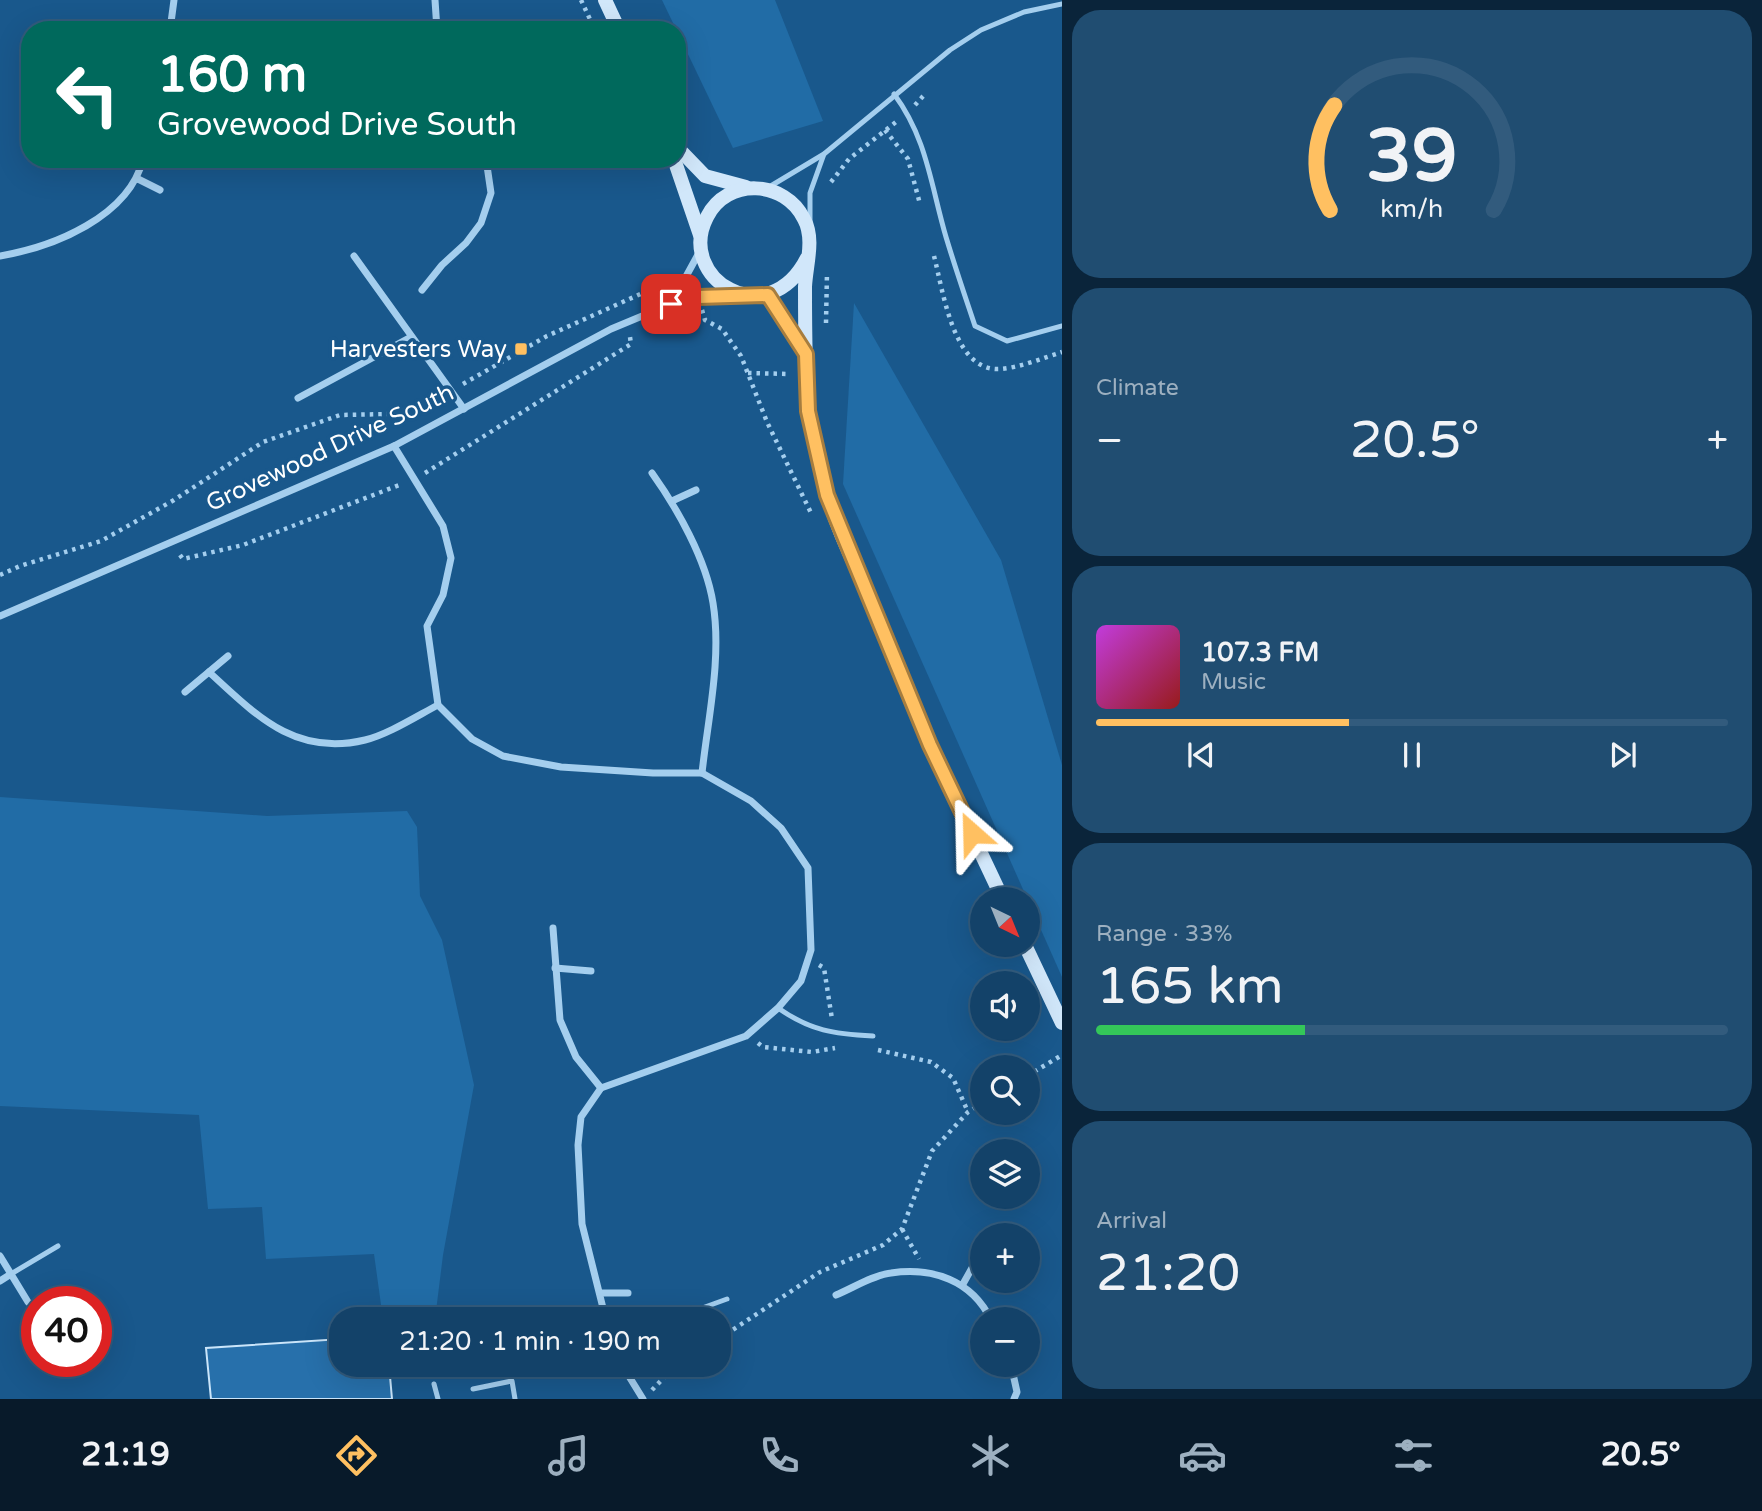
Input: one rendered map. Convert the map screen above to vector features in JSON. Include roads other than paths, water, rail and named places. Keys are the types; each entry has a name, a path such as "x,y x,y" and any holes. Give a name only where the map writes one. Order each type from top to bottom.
{"street":[{"path":"171,21 174,0"},
{"path":"435,0 436,21"},
{"path":"605,0 615,21"},
{"path":"686,156 705,176 749,187 767,188 783,195 796,205 806,221 810,239 807,258 808,411 827,495 930,745 997,887"},
{"path":"0,256 41,247 76,232 112,206 138,179 141,168"},
{"path":"422,290 442,264 466,243 481,223 491,193 487,168"},
{"path":"677,168 706,265 717,280 732,291 750,296 768,295 785,287 799,274 807,258"},
{"path":"138,179 160,190"},
{"path":"671,304 700,242 707,215 718,202 732,192 749,187"},
{"path":"354,256 464,409"},
{"path":"768,295 806,354"},
{"name":"Grovewood Drive South","path":"1,612 394,446 525,373 671,304 698,297 750,296"},
{"path":"298,398 411,337"},
{"path":"394,446 443,526 451,558 443,595 427,626 438,705 472,739 503,756 561,767 702,773 751,801 781,828 808,868 811,950 801,981 778,1008 748,1035 601,1088 582,1117 578,1145 582,1224 603,1307"},
{"path":"652,473 672,501 703,569 713,602 715,649 702,773"},
{"path":"672,501 696,490"},
{"path":"185,692 228,656"},
{"path":"209,672 260,718 277,729 324,744 366,740 438,705"},
{"path":"553,928 560,1020 576,1057 601,1088"},
{"path":"1031,957 1062,1023"},
{"path":"555,968 591,971"},
{"path":"0,1256 21,1290"},
{"path":"836,1295 889,1273 926,1272 964,1284 981,1307"},
{"path":"964,1284 970,1273"},
{"path":"0,1281 11,1274"},
{"path":"600,1293 628,1293"},
{"path":"629,1377 643,1399"},
{"path":"1014,1377 1017,1392 1014,1399"}],"lane":[{"path":"767,188 824,154 894,94 950,50 981,30 1024,12 1062,4"},
{"path":"894,94 909,114 919,136 946,236 975,326 1007,341 1062,326"},
{"path":"810,239 810,193 824,154"},
{"path":"778,1008 798,1022 820,1031 873,1036"},
{"path":"11,1274 58,1246"},
{"path":"705,1307 727,1299"},
{"path":"473,1389 512,1381 515,1399"},
{"path":"434,1384 438,1399"}],"place":[{"name":"Harvesters Way","path":"521,349"}]}
